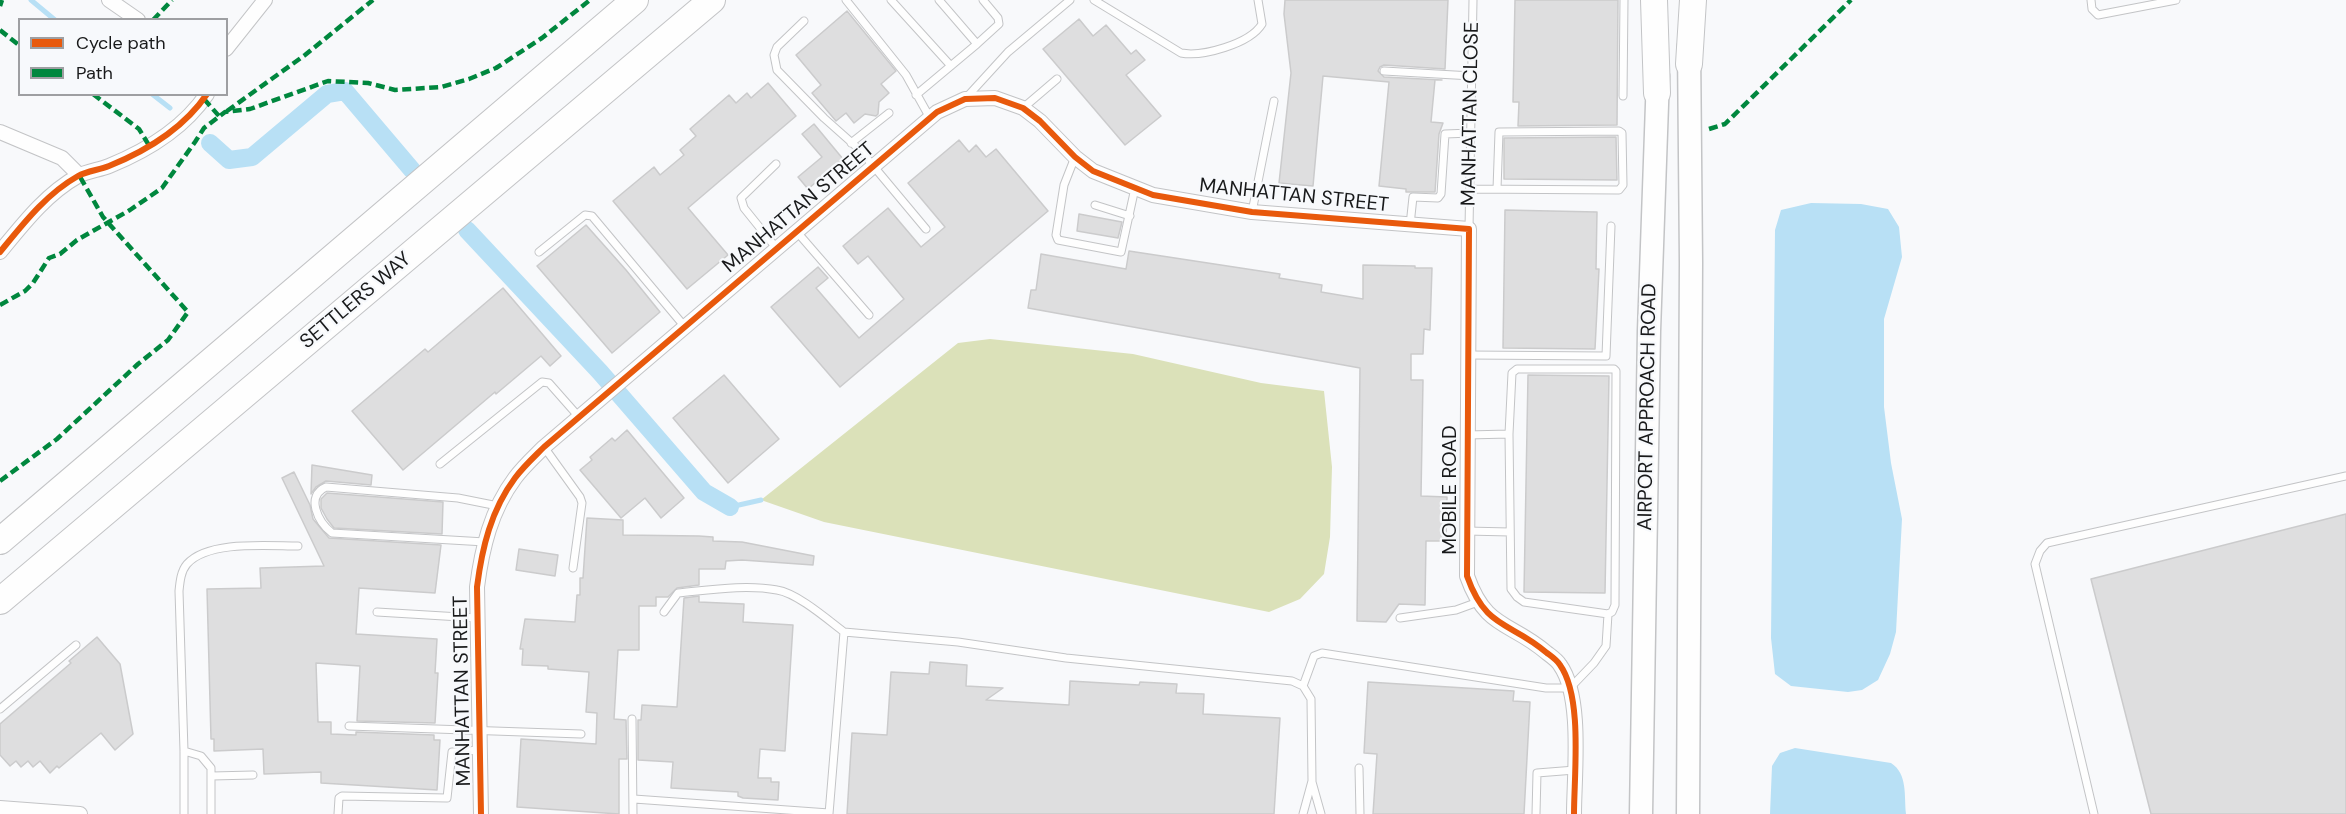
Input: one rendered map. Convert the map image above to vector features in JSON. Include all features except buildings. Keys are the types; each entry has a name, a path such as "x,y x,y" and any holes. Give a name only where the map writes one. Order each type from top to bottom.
{"highway":[{"path":"0,541 634,0"},
{"path":"1654,0 1657,93"},
{"path":"1689,64 1693,0"},
{"name":"SETTLERS WAY","path":"0,601 708,4"}],"main road":[{"name":"AIRPORT APPROACH ROAD","path":"1641,814 1649,331 1660,0"},
{"name":"AIRPORT APPROACH ROAD","path":"1687,0 1691,287 1688,814"}],"street":[{"path":"109,0 135,18"},
{"path":"228,47 266,0"},
{"path":"0,252 50,196 79,175 110,166 150,147 189,116 205,96"},
{"name":"MANHATTAN STREET","path":"481,814 477,587 485,542 498,506 515,477 544,447 937,112 965,99 995,98 1023,108 1093,171 1153,195 1252,212 1469,229"},
{"path":"0,132 62,158 79,175"},
{"name":"MOBILE ROAD","path":"1469,229 1467,576 1478,602 1497,622 1535,642 1560,664 1570,688 1575,727 1574,814"},
{"path":"0,808 80,814"}],"lane":[{"path":"846,0 906,75 930,118"},
{"path":"891,0 951,66"},
{"path":"939,0 977,44"},
{"path":"916,95 999,24 998,18 982,0"},
{"path":"965,99 1008,52 1070,0"},
{"path":"1094,0 1181,53 1190,55 1207,53 1253,35 1262,24 1258,0"},
{"name":"MANHATTAN CLOSE","path":"1469,229 1473,0"},
{"path":"1623,96 1624,0"},
{"path":"2091,0 2092,9 2098,15 2176,0"},
{"path":"804,21 777,47 774,55 776,66 824,118 874,166 926,229"},
{"path":"1384,71 1472,76"},
{"path":"1023,108 1057,79"},
{"path":"1252,212 1274,101"},
{"path":"851,143 889,112"},
{"path":"1470,189 1497,189 1621,189 1623,185 1622,133 1619,131 1499,132 1497,189"},
{"path":"1410,225 1413,196 1438,198 1441,194 1445,134 1470,133"},
{"path":"1075,157 1067,175 1061,203 1056,235 1059,240 1119,253 1122,250 1136,188"},
{"path":"776,164 741,198 744,208 777,249"},
{"path":"1095,205 1130,216"},
{"path":"539,252 585,215 592,216 685,327"},
{"path":"1468,355 1606,356 1611,226"},
{"path":"797,232 869,315"},
{"path":"1514,370 1617,370 1615,605 1612,612 1608,614 1524,602 1516,597 1510,583 1509,434 1514,370"},
{"path":"440,464 542,382 549,383 579,417"},
{"path":"1467,435 1509,434"},
{"path":"544,447 580,497 582,504 573,568"},
{"path":"2094,814 2035,564 2040,551 2047,543 2346,476"},
{"path":"485,542 332,533 321,522 315,507 315,496 326,487 458,498 498,506"},
{"path":"1466,531 1510,532"},
{"path":"184,814 179,591 182,573 188,562 204,553 221,548 298,546"},
{"path":"664,612 678,593 749,589 778,590 807,605 844,632 958,642 1066,658 1293,681 1303,686 1311,699 1312,781 1321,814"},
{"path":"1400,618 1456,610 1478,602"},
{"path":"377,612 477,618"},
{"path":"1303,686 1314,656 1322,653 1546,688 1570,688 1594,663 1606,646 1608,614"},
{"path":"634,799 829,814 844,632"},
{"path":"0,710 76,645"},
{"path":"632,718 633,814"},
{"path":"349,726 581,734"},
{"path":"338,814 339,798 342,796 447,798 452,752 480,750"},
{"path":"184,751 207,760 211,768 211,814"},
{"path":"1359,768 1360,814"},
{"path":"1536,814 1537,773 1575,770"},
{"path":"212,776 253,775"},
{"path":"1303,814 1312,781"}],"green space":[{"path":"990,339 1133,354 1261,383 1324,391 1332,467 1330,537 1324,574 1300,599 1269,612 824,522 761,500 958,343"}],"water":[{"path":"1811,203 1861,204 1888,209 1899,227 1902,257 1884,319 1884,407 1891,463 1902,519 1896,632 1890,654 1878,680 1862,690 1848,692 1791,686 1775,674 1771,638 1775,230 1781,210"},
{"path":"1795,748 1891,763 1903,779 1906,814 1770,814 1772,766 1780,753"}],"waterway":[{"path":"31,0 53,18"},
{"path":"210,143 229,160 252,157 327,94 345,91 412,170"},
{"path":"155,96 170,108"},
{"path":"467,230 600,372 704,492 730,507"},
{"path":"730,507 761,500"}],"marked path":[{"path":"0,6 2,0"},
{"path":"155,18 172,0"},
{"path":"227,111 305,55 373,0"},
{"path":"0,305 25,291 49,258 60,254 77,240 130,210 162,188 204,128 225,112 250,109 328,81 368,83 395,90 441,87 469,79 496,68 542,38 590,0"},
{"path":"1709,129 1725,124 1851,0"},
{"path":"0,30 18,44"},
{"path":"96,96 139,129 150,147"},
{"path":"204,99 219,116"},
{"path":"0,481 57,439 138,364 168,340 188,312 103,217 79,175"}],"cycle path":[{"path":"0,252 36,210 66,183 150,146 176,128 206,96"},
{"path":"481,814 477,587 489,530 500,503 515,478 544,447 937,112 965,99 995,98 1023,108 1093,171 1153,195 1252,212 1469,229 1467,576 1474,594 1491,616 1554,658 1567,679 1575,716 1574,814"}]}
